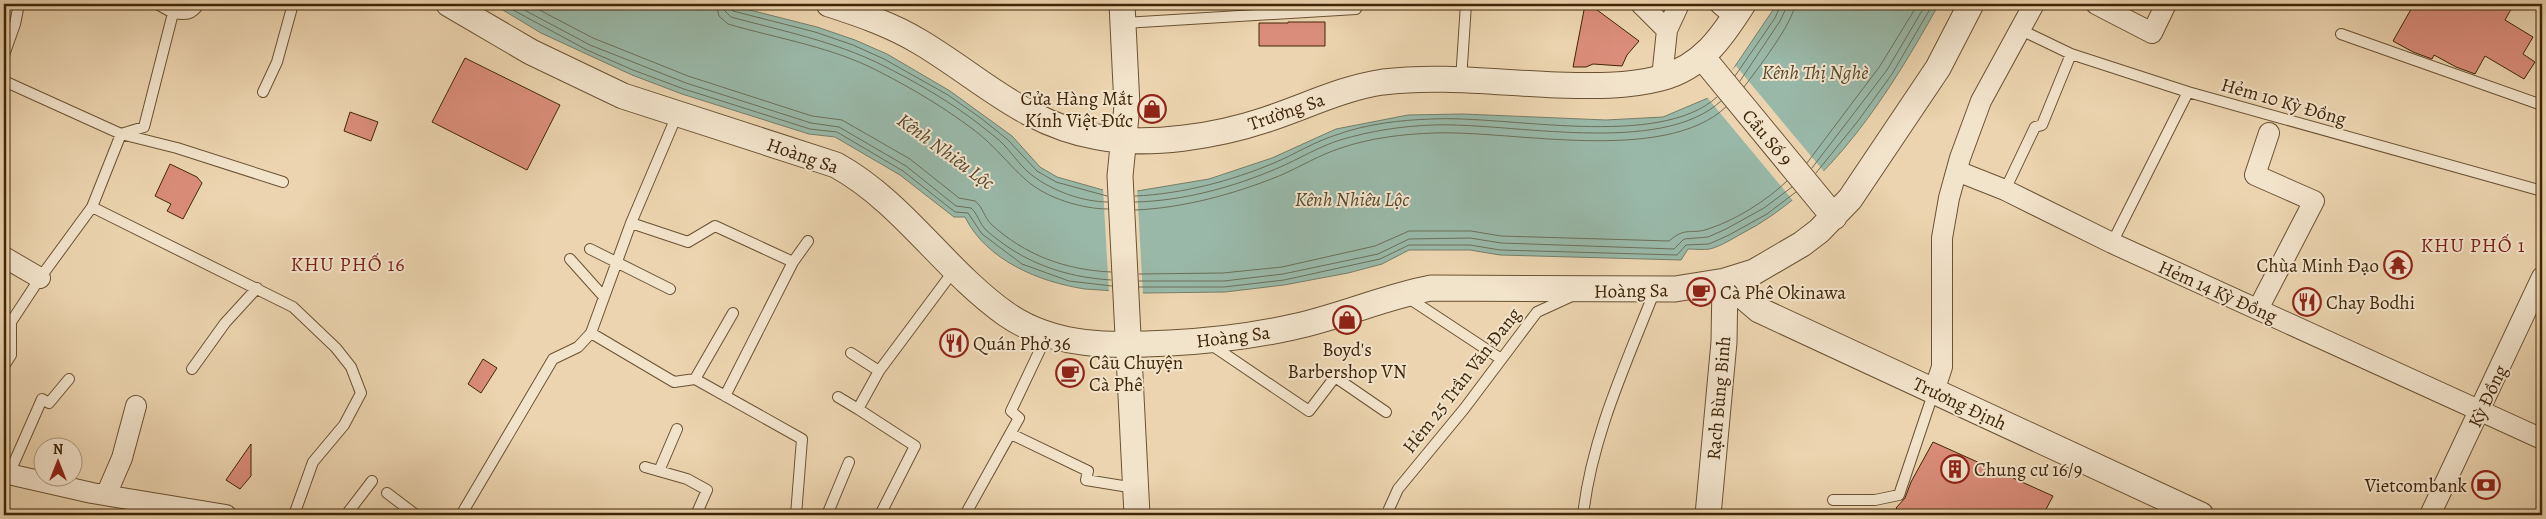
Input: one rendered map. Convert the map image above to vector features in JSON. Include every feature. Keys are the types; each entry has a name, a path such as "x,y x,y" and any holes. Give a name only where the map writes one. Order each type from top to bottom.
{"street":[{"name":"Hoàng Sa","path":"449,4 574,75 623,96 677,115 806,154 849,172 884,197 955,269 1006,314 1047,335 1092,344 1129,345 1205,341 1294,327 1402,294 1431,288 1655,290 1698,287 1754,272 1802,244 1834,216 1868,174 1913,108 1942,61 1971,4"},
{"name":"Trường Sa","path":"829,4 889,26 920,42 1019,109 1046,122 1091,136 1124,140 1180,137 1236,128 1348,90 1383,82 1461,81 1611,86 1662,78 1683,70 1703,58 1718,42 1733,8"},
{"path":"1641,4 1667,30"},
{"path":"1662,78 1667,30 1679,4"},
{"path":"1934,391 1942,367 1942,238 1957,171 1981,101 2034,4"},
{"path":"2096,4 2152,33 2166,4"},
{"path":"1123,13 1128,106 1120,176 1137,515"},
{"name":"Cầu Số 9","path":"1703,58 1834,216"},
{"path":"2258,309 2314,201 2255,176 2269,132"},
{"name":"Hẻm 14 Kỳ Ðồng","path":"1957,171 2005,190 2112,243 2542,439"},
{"path":"4,257 40,278"},
{"name":"Kỳ Ðồng","path":"2430,515 2542,277"},
{"name":"Trương Định","path":"1725,281 1759,310 2201,515"},
{"name":"Rạch Bùng Binh","path":"1708,515 1724,342 1725,281"},
{"path":"106,495 122,458 136,406"},
{"path":"6,473 106,495 226,515"}],"lane":[{"path":"4,55 16,24 19,4"},
{"path":"157,4 173,13 188,15 194,12 199,4"},
{"path":"263,92 276,62 293,4"},
{"path":"1461,81 1466,4"},
{"path":"1123,13 1356,8"},
{"path":"121,134 144,127 173,13"},
{"name":"Hẻm 10 Kỳ Ðồng","path":"2021,30 2072,54 2188,92 2542,191"},
{"path":"2341,34 2542,105"},
{"path":"2005,190 2035,127 2042,125 2072,54"},
{"path":"4,81 121,134 177,148 283,182"},
{"path":"2112,243 2188,92"},
{"path":"461,515 553,359 578,347 591,333 631,223 677,115"},
{"path":"4,366 11,355 11,322 40,278 92,207 121,134"},
{"path":"92,207 293,307 336,348 350,367 361,393 344,425 312,462 294,515"},
{"path":"631,223 688,242 715,226 793,262"},
{"path":"724,396 793,262 808,241"},
{"path":"590,249 670,289"},
{"path":"570,258 604,297"},
{"path":"858,409 879,371 955,269"},
{"path":"192,369 225,323 257,288"},
{"name":"Hẻm 25 Trần Văn Đang","path":"1389,515 1389,509 1398,489 1502,359 1537,312 1584,290"},
{"path":"1583,515 1587,480 1608,408 1655,290"},
{"path":"1402,294 1502,359"},
{"path":"695,379 733,312"},
{"path":"591,333 674,382 695,379 802,439 796,515"},
{"path":"965,515 1019,418 1011,412 1047,335"},
{"path":"1205,341 1309,410 1335,377 1386,412"},
{"path":"851,353 879,371"},
{"path":"6,473 42,400 49,403 69,379"},
{"path":"1833,500 1876,500 1899,496 1934,391"},
{"path":"838,397 915,446 880,515"},
{"path":"658,471 677,429"},
{"path":"1011,434 1088,471 1086,480 1136,488"},
{"path":"827,515 849,462"},
{"path":"645,468 687,479 707,490 696,515"},
{"path":"346,515 372,482"},
{"path":"387,493 416,515"}],"water":[{"name":"Kênh Nhiêu Lộc","path":"493,4 726,4 817,27 855,40 887,54 950,91 1012,136 1040,167 1057,177 1103,190 1137,191 1209,179 1272,158 1336,129 1408,115 1463,114 1606,120 1663,117 1708,98 1723,84 1777,4 1939,4 1879,102 1831,164 1803,191 1773,214 1718,246 1710,249 1688,249 1681,260 1500,255 1470,250 1409,250 1382,264 1348,273 1284,285 1225,292 1145,293 1067,286 1032,274 1000,257 974,232 965,217 954,217 900,175 835,137 809,134 682,94 632,75 541,33"}],"pier":[{"path":"1736,66 1826,174 1795,203 1706,96"},
{"path":"1103,188 1137,188 1143,295 1109,293"}],"building":[{"path":"1589,4 1639,41 1627,55 1622,66 1593,64 1586,67 1573,67 1584,10"},
{"path":"2414,4 2514,4 2505,20 2533,37 2523,54 2535,62 2524,79 2485,56 2475,74 2456,67 2434,55 2432,59 2413,52 2393,41"},
{"path":"1325,22 1325,46 1259,46 1259,23"},
{"path":"465,58 560,105 527,170 432,122"},
{"path":"350,112 378,122 371,141 344,131"},
{"path":"170,164 197,177 202,183 183,219 167,211 171,204 155,196"},
{"path":"483,359 497,368 481,393 468,384"},
{"name":"Chung cư 16/9","path":"1933,442 2053,496 2043,515 1902,515 1896,508 1905,498 1911,482"},
{"path":"251,444 251,476 240,489 226,480"}],"place":[{"name":"Cửa Hàng Mắt Kính Việt Đức","path":"1152,109"},
{"name":"Chùa Minh Đạo","path":"2398,265"},
{"name":"Cà Phê Okinawa","path":"1701,292"},
{"name":"Chay Bodhi","path":"2307,302"},
{"name":"Boyd's Barbershop VN","path":"1347,320"},
{"name":"Quán Phở 36","path":"954,343"},
{"name":"Câu Chuyện Cà Phê","path":"1070,373"},
{"name":"Chung cư 16/9","path":"1955,469"},
{"name":"Vietcombank","path":"2486,485"}],"district":[{"name":"KHU PHỐ 1","path":"2473,245"},
{"name":"KHU PHỐ 16","path":"348,264"}],"water label":[{"name":"Kênh Thị Nghè","path":"1815,72"}]}
